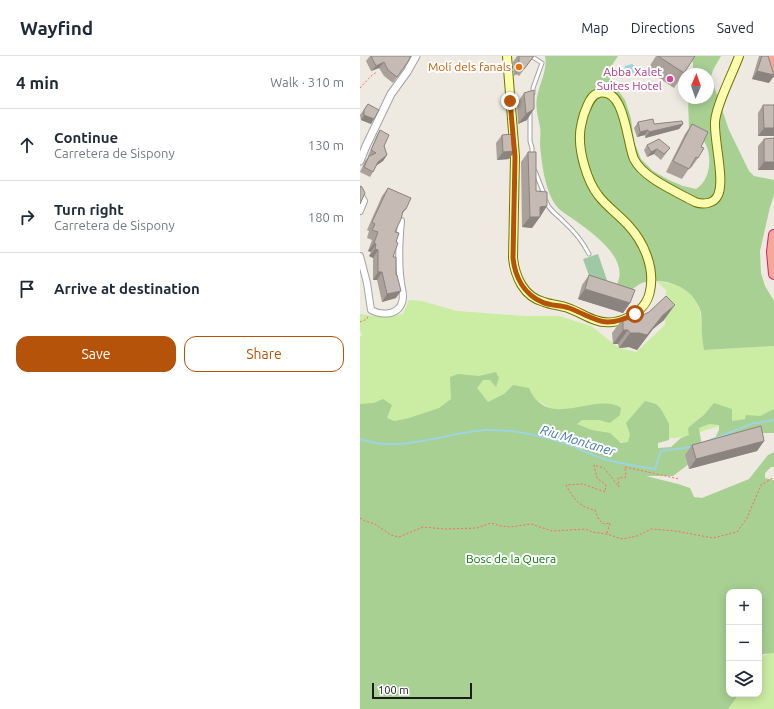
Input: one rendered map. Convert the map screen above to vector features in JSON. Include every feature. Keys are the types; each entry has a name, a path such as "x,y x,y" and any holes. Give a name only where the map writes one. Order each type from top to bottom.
{"highway":[{"path":"770,56 774,71"},
{"path":"774,234 772,252 774,272"}],"main road":[{"path":"507,56 514,100 518,157 513,258 516,274 520,283 528,293 542,302 567,308 596,321 611,323 623,320 635,314 644,304 650,293 652,277 644,249 628,225 596,194 583,161 580,135 588,103 599,93 608,93 612,96 619,106 632,153 639,168 658,181 695,202 700,204 708,203 717,197 721,183 716,148 715,118 739,56"}],"street":[{"path":"360,161 391,94 408,72 416,56"},
{"path":"360,194 364,201 360,211"},
{"path":"360,256 367,283 371,310 378,313 387,313 396,310 402,304 403,296 398,247 402,221"}],"lane":[{"path":"531,56 542,63 531,98"},
{"path":"526,158 532,160 533,152 530,141 530,111"},
{"path":"534,169 548,208 578,237 588,254"}],"path":[{"path":"360,88 377,72"},
{"path":"360,322 367,319 371,310"},
{"path":"607,534 610,523 604,524 599,520 595,510 587,508 572,498 566,485 583,484 605,492 606,485 597,478 594,465 604,468 619,487 618,478 626,477 625,467 679,479"},
{"path":"360,518 375,524 391,535 399,537 423,528 477,528 492,523 510,527 531,524 552,531 586,529 592,532 607,534 622,539 637,536 651,529 676,531 713,538 736,532 747,518 761,485 774,477"}],"green space":[{"path":"545,56 618,56 610,68 610,79 625,100 631,118 634,142 641,159 653,171 669,180 683,186 696,189 701,185 707,175 709,168 709,155 705,143 689,128 688,104 714,104 714,86 729,130 749,171 754,176 774,180 774,195 760,251 761,273 765,286 774,301 774,346 704,350 701,311 694,298 683,288 661,281 653,281 638,285 627,293 617,284 620,274 614,255 598,238 557,206 547,188 540,145 540,129 536,104 546,61"},
{"path":"691,56 721,56 714,68 693,68"},
{"path":"598,254 607,280 592,284 583,259"},
{"path":"656,281 678,285 688,292 696,301 700,311 704,350 774,346 774,410 760,416 735,421 684,437 624,443 577,424 533,398 488,402 394,421 360,417 360,336 362,336 360,330 360,314 381,317 403,314 409,300 422,301 457,311 525,316 559,316 591,326 619,348 636,352 665,325 666,290"},
{"name":"Bosc de la Quera","path":"496,372 499,378 496,387 490,380 483,380 477,388 488,402 504,394 513,385 529,388 537,401 548,407 560,409 611,404 621,408 620,415 610,423 599,420 582,420 577,424 592,430 610,433 621,443 628,442 630,434 626,423 645,401 656,404 661,409 669,424 669,440 658,443 658,448 671,447 681,438 689,435 688,429 690,426 704,415 714,403 732,409 732,421 745,419 746,415 760,416 774,409 774,433 757,433 713,442 719,430 719,425 709,424 699,428 702,447 706,451 673,476 646,476 690,488 694,497 702,498 749,479 768,455 774,452 774,467 771,467 765,473 765,478 774,480 774,653 762,655 762,589 726,589 726,697 737,697 728,709 360,709 360,404 374,403 383,399 392,405 387,418 394,421 409,418 439,408 451,399 450,377 458,374 479,376"},
{"path":"774,651 774,709 728,709 737,697 762,697 762,657"}],"water":[{"path":"632,64 636,67 635,71 630,77 625,77 623,73 625,66"}],"building":[{"path":"371,56 411,56 397,77 388,70 384,62 376,66"},
{"path":"519,56 534,56 524,69 522,66 519,68"},
{"path":"658,56 695,56 687,68 678,69"},
{"path":"762,56 768,56 774,75 757,71"},
{"path":"534,90 534,109 526,114 524,93"},
{"path":"368,104 379,110 374,119 364,115 364,110"},
{"path":"763,105 774,105 774,128 764,128"},
{"path":"653,119 654,124 682,121 683,124 649,132 648,130 640,132 638,122"},
{"path":"692,124 708,132 701,147 704,148 698,158 696,157 689,169 673,161"},
{"path":"380,130 389,135 384,146 387,155 378,162 373,172 364,167 369,156 376,153 371,150"},
{"path":"513,134 515,151 503,152 502,135"},
{"path":"774,138 774,162 764,162 764,139"},
{"path":"659,139 670,148 664,154 657,149 651,152 647,145"},
{"path":"528,152 536,152 536,191 547,192 547,206 540,207 540,217 530,217"},
{"path":"360,186 365,193 360,204"},
{"path":"388,188 411,198 406,209 403,211 395,232 399,233 396,242 398,243 393,257 396,257 396,275 401,291 387,294 382,272 378,272 378,250 375,249 376,244 374,243 378,232 372,230 375,224 372,222"},
{"path":"589,275 635,290 630,303 585,289"},
{"path":"666,296 675,305 663,315 647,335 630,333 628,330 623,330 623,318 641,316 649,312"},
{"path":"761,426 764,441 696,459 692,445"}],"waterway":[{"name":"Riu Montaner","path":"706,442 751,424 774,420"},
{"name":"Riu Montaner","path":"360,439 374,443 390,444 423,441 486,430 506,430 555,440 610,461 655,469 661,451 692,447"}],"place":[{"name":"Molí dels fanals","path":"519,67"},
{"name":"Abba Xalet Suites Hotel","path":"670,79"}],"route":[{"path":"510,101 515,157 513,258 514,267 520,283 528,293 542,302 567,308 596,321 611,323 623,320 635,314"}]}
